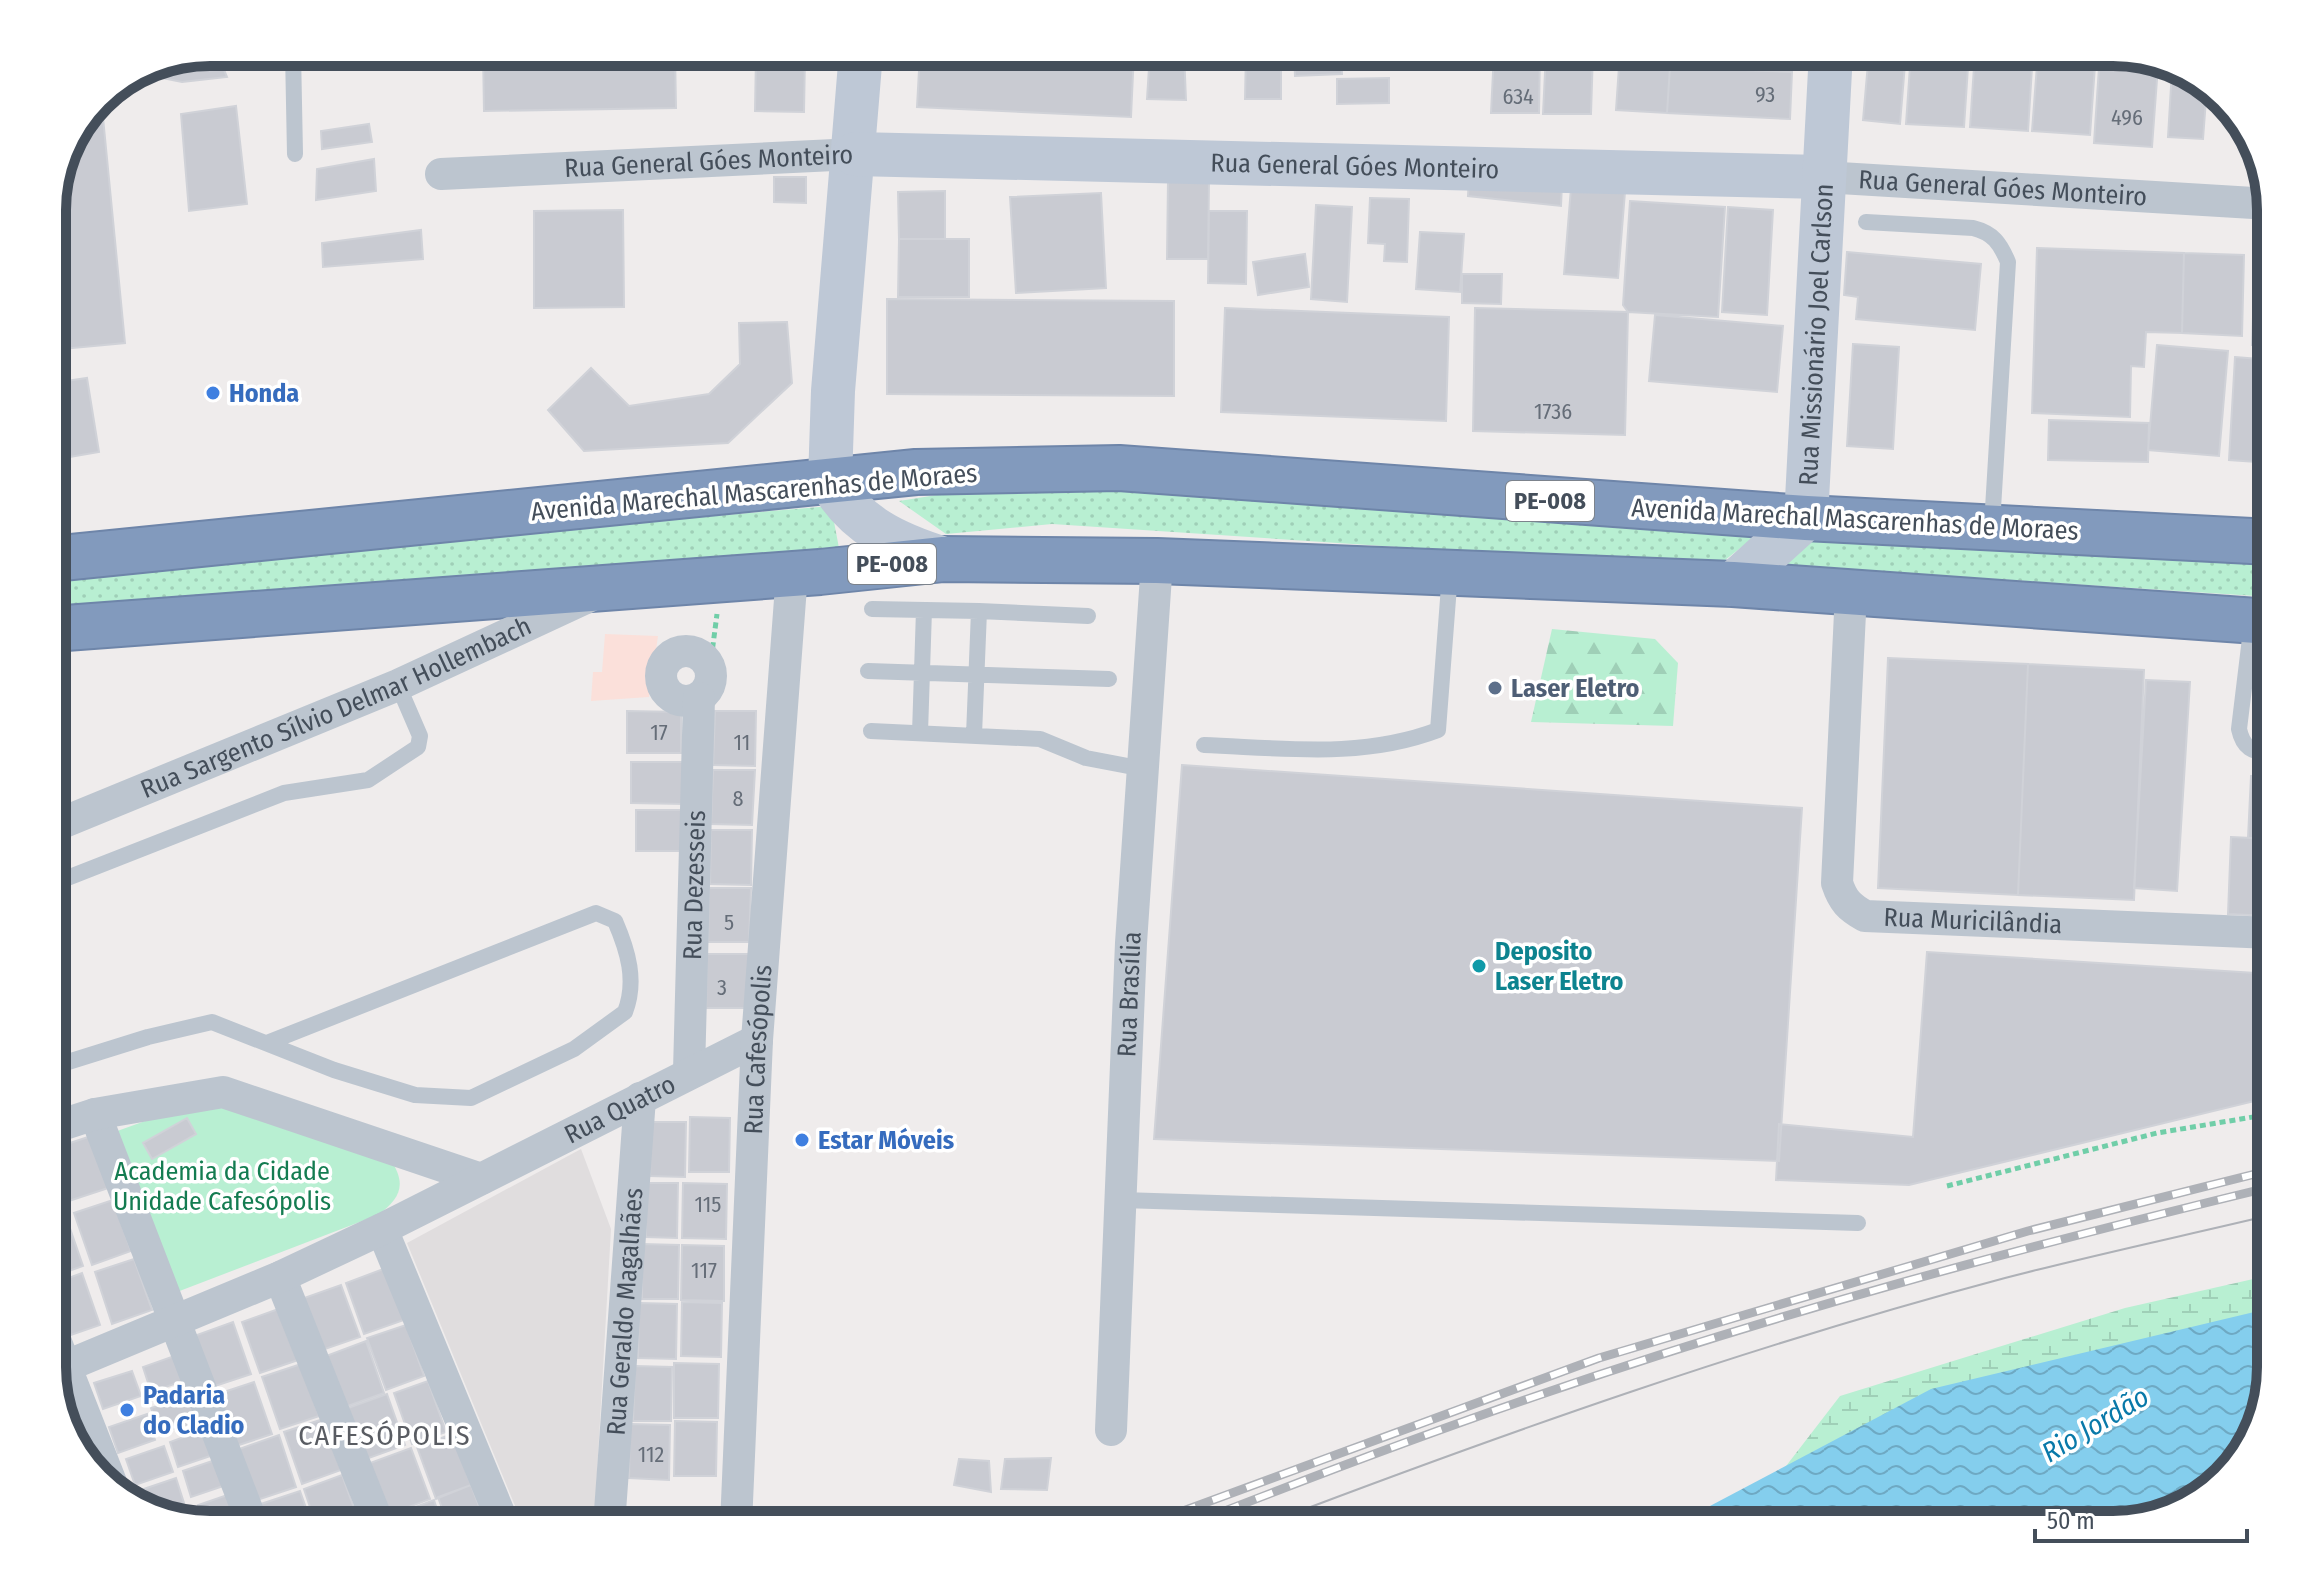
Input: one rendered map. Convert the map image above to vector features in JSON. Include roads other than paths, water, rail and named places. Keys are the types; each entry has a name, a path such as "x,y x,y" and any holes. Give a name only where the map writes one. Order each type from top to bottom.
{"highway":[{"name":"Avenida Marechal Mascarenhas de Moraes","path":"66,558 916,472 1119,468 1806,518 2257,541"},
{"name":"PE-008","path":"66,628 944,559 1157,561 1733,584 2257,621"}],"main road":[{"path":"860,66 833,391 830,481 863,522 899,545 944,559"},
{"name":"Rua Missionário Joel Carlson","path":"1733,584 1806,518 1830,66"},
{"name":"Rua General Góes Monteiro","path":"855,154 1823,177"}],"street":[{"name":"Rua General Góes Monteiro","path":"441,174 855,154"},
{"name":"Rua General Góes Monteiro","path":"1823,177 2257,203"},
{"name":"Rua Brasília","path":"1111,1430 1122,1200 1135,766 1157,561"},
{"name":"Rua Cafesópolis","path":"737,1511 757,1040 792,573"},
{"name":"Rua Sargento Sílvio Delmar Hollembach","path":"66,821 398,685 616,584"},
{"name":"Rua Muricilândia","path":"1851,592 1837,883 1843,901 1852,909 1865,916 2257,932"},
{"name":"Rua Dezesseis","path":"689,1071 699,698"},
{"name":"Rua Quatro","path":"66,1367 280,1277 382,1229 689,1071 757,1040"},
{"path":"66,1123 95,1114 210,1092 232,1093 481,1179"},
{"name":"Rua Geraldo Magalhães","path":"610,1511 640,1098"},
{"path":"95,1114 248,1511"},
{"path":"382,1229 498,1511"},
{"path":"280,1277 373,1511"},
{"path":"68,1390 100,1460"}],"lane":[{"path":"293,66 295,154"},
{"path":"1866,222 1973,228 1988,232 2008,262 1992,527"},
{"path":"1204,745 1355,751 1409,741 1438,730 1450,573"},
{"path":"872,609 1088,616"},
{"path":"920,733 924,610"},
{"path":"974,735 979,611"},
{"path":"2257,641 2239,729 2242,743 2257,751"},
{"path":"868,671 1109,679"},
{"path":"66,879 284,793 368,780 379,774 418,747 420,736 398,685"},
{"path":"871,731 1040,739 1086,758 1135,766"},
{"path":"66,1063 199,1023 227,1025 267,1043 415,1095 471,1098 574,1049 625,1012 631,978 626,947 615,921 607,915 596,913 267,1043"},
{"path":"1122,1200 1858,1223"}],"water":[{"name":"Rio Jordão","path":"2257,1311 2256,1385 2246,1422 2233,1447 2215,1469 2185,1492 2168,1500 2131,1510 2112,1511 1700,1511 1931,1389"}],"tram line":[{"path":"1301,1511 1631,1392 1817,1332 2005,1278 2257,1218"}],"railway":[{"path":"1183,1511 1599,1358 2028,1231 2257,1174"},
{"path":"1225,1511 1455,1424 1815,1307 1997,1256 2257,1191"}],"place":[{"name":"Honda","path":"213,393"},
{"name":"Laser Eletro","path":"1495,688"},
{"name":"Deposito Laser Eletro","path":"1479,966"},
{"name":"Estar Móveis","path":"802,1140"},
{"name":"Padaria do Cladio","path":"127,1410"}],"district":[{"name":"CAFESÓPOLIS","path":"385,1435"}],"park label":[{"name":"Academia da Cidade Unidade Cafesópolis","path":"222,1186"}]}
